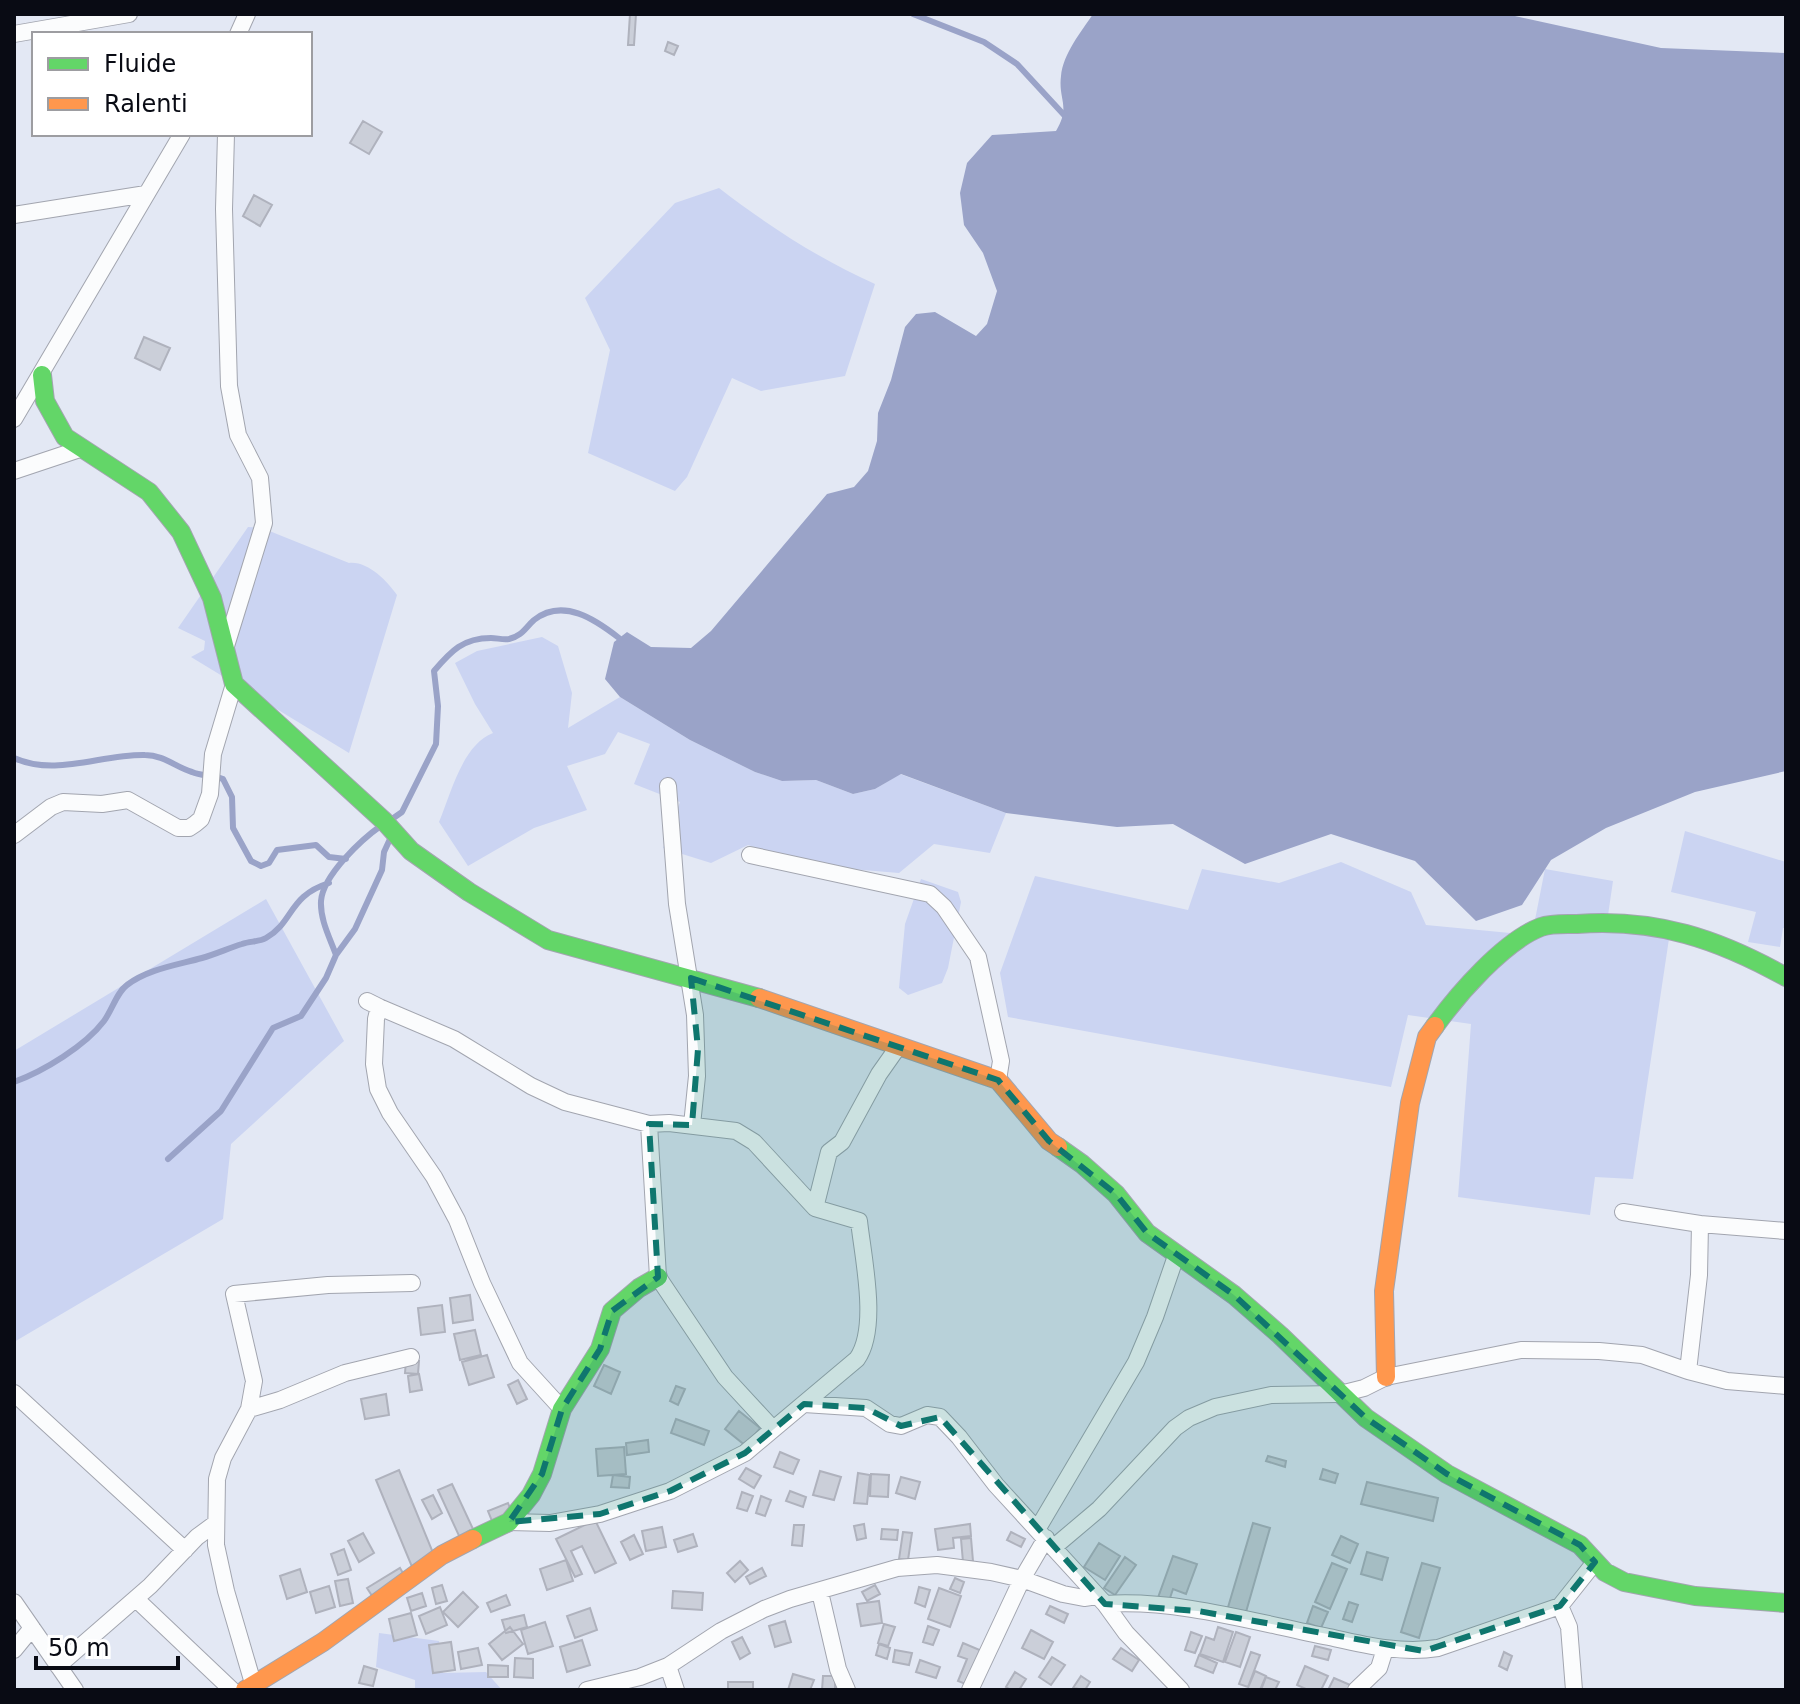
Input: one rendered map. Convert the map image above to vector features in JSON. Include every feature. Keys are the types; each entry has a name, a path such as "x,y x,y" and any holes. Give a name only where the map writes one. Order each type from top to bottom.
{"street":[{"path":"14,34 129,14"},
{"path":"14,419 181,136"},
{"path":"226,136 224,209 229,386 238,435 260,478 264,523 226,646"},
{"path":"14,215 146,194"},
{"path":"14,835 51,807 63,802 102,804 128,800 178,828 189,828 195,824 201,819 210,794 213,754 234,684 212,598 181,532 149,492 65,437 45,401 42,375"},
{"path":"14,471 80,449"},
{"path":"234,684 384,821 411,851 469,892 548,940 735,990 998,1080 1049,1141 1082,1164 1116,1194 1147,1233 1234,1295 1366,1418 1447,1474 1580,1545 1612,1577 1645,1589 1786,1603"},
{"path":"668,786 677,904 691,978 698,1049 692,1125"},
{"path":"750,855 905,886 930,894 944,907 978,957 1001,1061 998,1080"},
{"path":"1386,1377 1384,1291 1410,1103 1427,1037 1455,998 1527,934 1544,926 1599,922 1669,928 1742,952 1786,977"},
{"path":"509,1522 550,1523 600,1514 670,1491 745,1453 857,1359 866,1344 868,1327 859,1221 815,1208 754,1142 743,1135 729,1129 649,1124 565,1102 531,1086 454,1039 373,1004 376,1019 374,1064 378,1089 390,1113 434,1177 457,1220 482,1283 520,1363 562,1409"},
{"path":"815,1208 829,1152 842,1142 879,1074 898,1047"},
{"path":"649,1124 658,1277 725,1377 773,1429"},
{"path":"1623,1212 1700,1224 1786,1231"},
{"path":"1688,1371 1699,1275 1700,1224"},
{"path":"970,1690 1022,1579 1136,1362 1176,1256"},
{"path":"412,1283 328,1285 234,1294 254,1371 254,1391 249,1409 223,1458 217,1479 216,1523 218,1560 251,1688 323,1642 442,1555 509,1522 531,1495 542,1474 562,1409 600,1349 612,1311 658,1277"},
{"path":"1046,1538 1099,1509 1166,1436 1189,1418 1215,1407 1271,1395 1340,1394 1364,1388 1386,1377 1521,1350 1551,1349 1642,1355 1727,1381 1786,1386"},
{"path":"249,1409 280,1400 345,1373 411,1357"},
{"path":"14,1393 185,1550"},
{"path":"804,1404 866,1408 890,1424 901,1426 927,1415 940,1417 996,1485 1101,1600 1126,1633 1181,1690"},
{"path":"58,1666 136,1599 216,1523"},
{"path":"587,1690 640,1677 668,1666 721,1631 764,1609 881,1572 937,1565 1022,1579 1084,1598 1198,1611 1385,1649 1424,1651 1560,1606 1595,1562"},
{"path":"820,1592 838,1669 847,1690"},
{"path":"136,1599 232,1690"},
{"path":"14,1602 75,1690"},
{"path":"1560,1606 1569,1627 1574,1690"},
{"path":"14,1650 32,1628"},
{"path":"1356,1690 1379,1668 1385,1649"},
{"path":"668,1666 676,1690"}],"highlighted area":[{"path":"691,978 998,1080 1049,1141 1116,1194 1147,1233 1234,1295 1366,1418 1447,1474 1580,1545 1595,1562 1560,1606 1424,1651 1198,1611 1105,1604 940,1417 901,1426 866,1408 804,1404 745,1453 670,1491 600,1514 509,1522 542,1474 562,1409 600,1349 612,1311 658,1277 649,1124 692,1125 698,1049"}],"shaded area":[{"path":"1093,14 1506,14 1661,48 1786,53 1786,771 1695,792 1606,828 1551,860 1522,905 1476,921 1415,861 1331,834 1245,864 1173,824 1117,827 1006,813 901,774 875,789 853,794 816,780 782,781 755,772 690,740 620,697 605,679 614,642 627,632 651,647 691,648 711,631 827,494 854,487 868,471 877,441 878,413 891,380 905,327 916,314 935,312 976,336 987,324 997,291 983,253 964,225 960,193 967,163 992,135 1056,131 1063,115 1062,68 1073,44"},
{"path":"719,188 794,240 875,284 845,376 761,391 732,378 687,477 675,491 588,453 610,350 585,298 675,203"},
{"path":"248,527 262,528 349,563 363,565 382,578 397,595 349,753 191,657 204,650 205,641 178,628"},
{"path":"542,637 558,646 572,693 568,728 620,697 690,740 755,772 782,781 816,780 853,794 875,789 900,774 1006,813 990,853 934,844 899,873 815,866 748,845 711,863 663,848 680,802 634,784 650,744 618,732 605,754 567,766 587,810 534,828 468,866 439,822 465,759 482,739 493,733 455,663 477,651"},
{"path":"1685,831 1786,862 1786,928 1783,928 1780,947 1748,942 1756,912 1671,892"},
{"path":"1341,862 1411,892 1426,925 1532,935 1545,869 1613,881 1606,929 1670,932 1633,1179 1595,1177 1590,1215 1458,1197 1471,1024 1408,1015 1391,1087 1008,1017 1000,973 1035,876 1188,910 1202,869 1279,883"},
{"path":"921,879 958,892 961,902 948,968 942,983 908,995 899,988 905,924"},
{"path":"266,899 344,1041 231,1144 223,1219 14,1342 14,1051"},
{"path":"379,1633 439,1641 443,1673 486,1672 502,1690 415,1690 415,1680 376,1667"}],"building":[{"path":"630,14 636,14 634,45 628,45"},
{"path":"668,42 678,46 674,55 665,51"},
{"path":"363,121 382,132 369,154 350,143"},
{"path":"254,195 272,205 260,226 243,216"},
{"path":"144,337 170,348 160,370 135,358"},
{"path":"470,1295 473,1320 453,1323 450,1298"},
{"path":"442,1305 445,1332 421,1335 418,1308"},
{"path":"475,1330 481,1355 460,1360 454,1334"},
{"path":"487,1355 494,1377 469,1385 462,1362"},
{"path":"406,1360 419,1361 418,1374 405,1373"},
{"path":"604,1365 620,1372 611,1394 594,1386"},
{"path":"419,1374 422,1390 410,1392 408,1376"},
{"path":"518,1380 527,1399 517,1404 508,1385"},
{"path":"676,1386 685,1389 678,1405 670,1401"},
{"path":"386,1394 389,1415 365,1419 361,1399"},
{"path":"739,1411 760,1428 746,1446 725,1429"},
{"path":"676,1419 709,1431 704,1445 671,1433"},
{"path":"648,1440 649,1452 627,1455 626,1443"},
{"path":"624,1447 626,1474 598,1476 596,1449"},
{"path":"780,1452 799,1460 793,1474 774,1467"},
{"path":"1268,1456 1286,1461 1285,1467 1266,1461"},
{"path":"746,1468 761,1476 754,1488 739,1479"},
{"path":"1323,1469 1338,1474 1335,1483 1320,1479"},
{"path":"399,1470 438,1565 415,1574 376,1480"},
{"path":"820,1471 841,1477 834,1500 813,1495"},
{"path":"858,1473 870,1475 867,1504 854,1503"},
{"path":"871,1474 889,1475 888,1497 870,1496"},
{"path":"613,1475 630,1477 629,1488 611,1487"},
{"path":"901,1477 920,1482 915,1499 896,1493"},
{"path":"1367,1482 1438,1498 1433,1521 1361,1504"},
{"path":"452,1484 480,1544 466,1551 438,1490"},
{"path":"790,1491 806,1497 803,1507 786,1501"},
{"path":"742,1492 753,1496 747,1511 737,1508"},
{"path":"433,1495 442,1513 432,1519 422,1500"},
{"path":"761,1496 771,1500 765,1516 756,1513"},
{"path":"508,1503 518,1528 498,1536 488,1511"},
{"path":"595,1520 616,1563 595,1573 582,1546 571,1551 582,1574 575,1577 556,1539"},
{"path":"1253,1523 1270,1528 1244,1619 1226,1614"},
{"path":"864,1524 866,1538 857,1540 854,1526"},
{"path":"970,1524 971,1536 953,1538 954,1548 938,1550 935,1529"},
{"path":"794,1525 804,1525 802,1546 792,1545"},
{"path":"662,1527 666,1547 646,1551 642,1531"},
{"path":"882,1529 898,1530 897,1540 881,1539"},
{"path":"903,1532 912,1533 908,1560 899,1559"},
{"path":"1011,1532 1025,1539 1021,1547 1007,1540"},
{"path":"363,1533 374,1553 359,1562 348,1541"},
{"path":"693,1534 697,1546 678,1552 674,1540"},
{"path":"634,1535 643,1554 630,1560 621,1542"},
{"path":"1341,1536 1358,1544 1350,1563 1332,1555"},
{"path":"971,1538 973,1561 963,1562 961,1539"},
{"path":"1099,1543 1120,1556 1105,1580 1084,1567"},
{"path":"344,1549 351,1570 338,1575 331,1554"},
{"path":"1367,1552 1388,1558 1382,1580 1361,1574"},
{"path":"1173,1556 1197,1564 1186,1594 1173,1589 1166,1610 1155,1606"},
{"path":"1125,1557 1136,1565 1115,1595 1104,1588"},
{"path":"566,1560 573,1581 547,1590 540,1569"},
{"path":"740,1561 748,1570 735,1582 727,1573"},
{"path":"1332,1563 1347,1569 1330,1609 1315,1602"},
{"path":"1422,1563 1440,1568 1419,1638 1401,1632"},
{"path":"400,1568 407,1580 374,1599 367,1588"},
{"path":"762,1568 766,1576 750,1584 746,1577"},
{"path":"300,1569 307,1592 287,1599 280,1576"},
{"path":"955,1578 964,1582 960,1593 950,1589"},
{"path":"348,1579 353,1603 340,1606 335,1581"},
{"path":"442,1585 447,1601 436,1604 432,1588"},
{"path":"875,1585 880,1594 867,1601 862,1592"},
{"path":"329,1586 335,1607 316,1613 310,1592"},
{"path":"919,1587 930,1590 925,1607 915,1603"},
{"path":"939,1588 961,1596 950,1627 928,1619"},
{"path":"673,1591 703,1593 702,1610 672,1608"},
{"path":"463,1592 478,1607 458,1627 443,1612"},
{"path":"422,1593 426,1606 411,1611 407,1598"},
{"path":"506,1595 510,1605 491,1612 487,1603"},
{"path":"879,1601 882,1623 861,1626 857,1604"},
{"path":"1349,1602 1358,1605 1352,1622 1343,1619"},
{"path":"1050,1606 1068,1614 1064,1623 1046,1614"},
{"path":"1313,1606 1328,1612 1321,1628 1307,1623"},
{"path":"440,1607 447,1625 426,1634 419,1616"},
{"path":"590,1608 597,1630 575,1638 567,1616"},
{"path":"411,1613 417,1635 394,1641 389,1619"},
{"path":"524,1615 527,1627 506,1633 502,1620"},
{"path":"785,1621 791,1642 775,1647 769,1626"},
{"path":"545,1622 553,1646 528,1654 521,1630"},
{"path":"884,1624 895,1627 888,1646 878,1643"},
{"path":"928,1626 939,1630 933,1645 923,1642"},
{"path":"510,1627 523,1644 502,1660 489,1644"},
{"path":"1218,1627 1233,1632 1223,1662 1200,1654 1206,1637 1214,1640"},
{"path":"1031,1630 1053,1642 1044,1659 1022,1648"},
{"path":"1191,1632 1202,1636 1195,1653 1185,1650"},
{"path":"1236,1632 1250,1637 1240,1667 1225,1662"},
{"path":"742,1637 750,1653 740,1659 732,1642"},
{"path":"582,1640 590,1665 567,1672 560,1647"},
{"path":"451,1642 455,1670 433,1673 429,1645"},
{"path":"963,1643 982,1651 968,1685 958,1681 967,1659 958,1656"},
{"path":"879,1644 890,1648 887,1659 876,1655"},
{"path":"1315,1646 1331,1650 1328,1660 1312,1656"},
{"path":"478,1648 482,1665 461,1669 458,1652"},
{"path":"1121,1648 1139,1660 1132,1671 1113,1659"},
{"path":"895,1650 912,1653 909,1665 893,1662"},
{"path":"1251,1652 1260,1655 1248,1687 1239,1684"},
{"path":"1504,1652 1512,1656 1507,1670 1499,1666"},
{"path":"1199,1655 1217,1663 1213,1673 1195,1666"},
{"path":"1052,1657 1065,1665 1051,1685 1039,1677"},
{"path":"515,1658 533,1659 533,1678 514,1677"},
{"path":"920,1660 940,1667 936,1678 916,1672"},
{"path":"488,1665 508,1666 508,1677 488,1677"},
{"path":"364,1666 377,1670 373,1686 359,1683"},
{"path":"1305,1666 1328,1676 1321,1690 1308,1690 1297,1685"},
{"path":"1255,1671 1266,1676 1260,1690 1247,1690"},
{"path":"1015,1672 1026,1679 1019,1690 1011,1690 1006,1687"},
{"path":"793,1674 814,1680 810,1690 788,1690"},
{"path":"823,1676 835,1676 835,1690 822,1690"},
{"path":"1081,1676 1090,1682 1085,1690 1073,1688"},
{"path":"1266,1677 1279,1682 1275,1690 1261,1690"},
{"path":"1334,1678 1355,1687 1354,1690 1328,1690"},
{"path":"728,1682 753,1682 753,1690 728,1690"}],"waterway":[{"path":"913,14 984,42 1017,64 1065,116"},
{"path":"392,819 402,812 436,744 438,706 434,671 452,652 473,640 513,638 545,613 556,611 568,611 590,618 619,638"},
{"path":"14,758 30,763 62,765 128,756 158,757 186,770 223,779 232,797 233,828 251,861 261,866 269,863 277,850 316,845 329,857 346,859"},
{"path":"336,955 322,915 323,891 345,858 382,825"},
{"path":"168,1159 221,1111 273,1028 301,1016 326,978 336,955 355,929 382,870 384,852 390,839"},
{"path":"14,1082 51,1064 86,1040 104,1021 123,988 135,980 163,968 266,938 275,932 306,895 329,883"}],"traffic: fast":[{"path":"42,375 45,401 65,437 149,492 181,532 212,598 234,684 384,821 411,851 469,892 548,940 759,998"},
{"path":"1435,1026 1497,956 1527,934 1550,925 1606,923 1660,928 1711,942 1786,977"},
{"path":"1058,1147 1116,1194 1147,1233 1234,1295 1366,1418 1447,1474 1580,1545 1605,1572 1624,1582 1695,1596 1786,1603"},
{"path":"473,1539 509,1522 531,1495 542,1474 562,1409 600,1349 612,1311 639,1288 658,1277"}],"traffic: slow":[{"path":"759,998 998,1080 1049,1141 1058,1147"},
{"path":"1386,1377 1384,1291 1410,1103 1427,1037 1435,1026"},
{"path":"245,1690 323,1642 442,1555 473,1539"}]}
